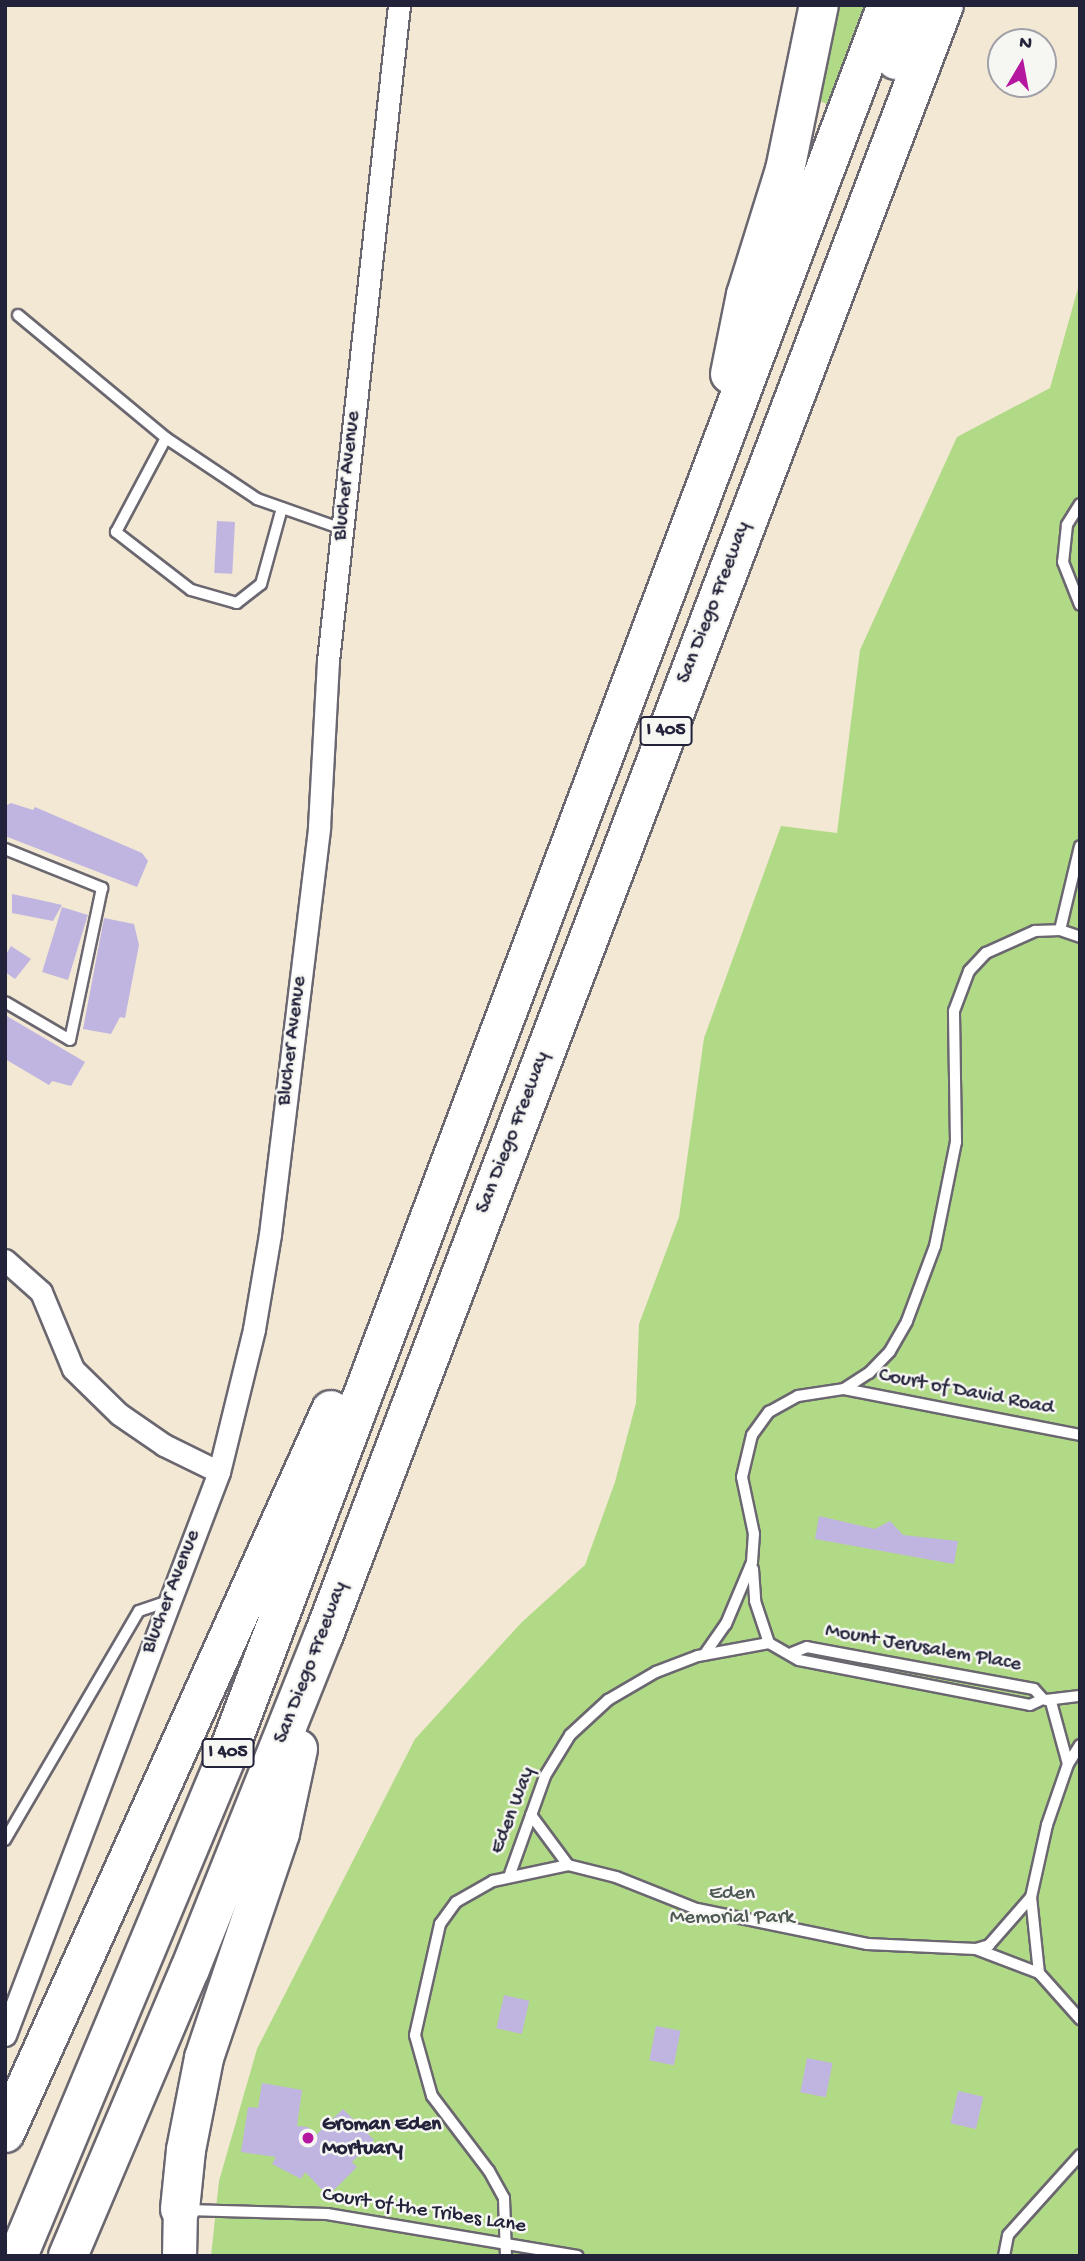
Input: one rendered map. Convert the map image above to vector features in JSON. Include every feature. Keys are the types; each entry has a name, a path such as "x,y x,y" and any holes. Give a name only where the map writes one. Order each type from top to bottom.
{"highway":[{"path":"705,496 747,295 785,170 819,5"},
{"path":"705,496 887,5"},
{"path":"48,2256 192,1917 302,1639 915,5"},
{"name":"San Diego Freeway","path":"68,2256 190,1969 323,1637 944,5"},
{"name":"I 405","path":"18,2256 226,1758 398,1298 705,496"},
{"path":"5,2133 360,1344 398,1298"},
{"path":"180,2209 186,2150 204,2058 280,1833 323,1637"}],"main road":[{"path":"179,2256 180,2209"}],"street":[{"name":"Blucher Avenue","path":"5,2035 219,1472 254,1329 270,1234 319,827 328,661 398,5"},
{"path":"5,1260 41,1292 73,1369 119,1414 164,1445 219,1472"}],"lane":[{"path":"19,315 166,438 206,468 282,508 342,529"},
{"path":"166,438 116,532 191,590 237,603 261,584 282,508"},
{"path":"1080,504 1067,526 1063,562 1080,605"},
{"path":"1060,930 1080,846"},
{"path":"5,849 102,888 70,1040 5,1002"},
{"path":"704,1655 769,1643 755,1601 752,1562 754,1534 742,1477 752,1434 769,1412 796,1397 844,1389 869,1373 890,1351 907,1321 947,1206 957,1129 953,1028 959,990 969,971 986,953 1035,931 1060,930 1080,937"},
{"name":"Court of David Road","path":"844,1389 1080,1435"},
{"path":"704,1655 726,1624 752,1562"},
{"path":"5,1840 139,1611 168,1601"},
{"name":"Mount Jerusalem Place","path":"769,1643 792,1653 799,1660 1030,1705 1080,1696"},
{"name":"Mount Jerusalem Place","path":"792,1653 807,1647 1034,1689 1047,1700"},
{"name":"Eden Way","path":"507,2251 503,2197 489,2171 432,2096 415,2035 440,1924 456,1902 510,1874 545,1776 570,1735 608,1700 656,1672 704,1655"},
{"path":"1047,1700 1068,1764"},
{"path":"1039,1973 1031,1897 1047,1825 1068,1764 1080,1745"},
{"path":"531,1815 568,1865"},
{"path":"510,1874 568,1865 616,1877 696,1909 867,1944 976,1949 1039,1973 1080,2019"},
{"path":"976,1949 989,1945 1031,1897"},
{"path":"1004,2256 1015,2226 1080,2155"},
{"name":"Court of the Tribes Lane","path":"180,2209 327,2214 507,2251 577,2256"}],"green space":[{"path":"840,5 864,5 827,104 820,101"},
{"name":"Eden Memorial Park","path":"1080,281 1080,2256 211,2256 219,2181 257,2049 415,1739 522,1622 585,1565 615,1482 636,1403 639,1324 679,1217 704,1038 781,826 837,833 860,650 957,437 1050,388"}],"building":[{"path":"217,521 235,522 232,574 214,573"},
{"path":"11,803 33,810 35,807 142,853 148,861 137,887 5,836 5,806"},
{"path":"12,894 62,905 53,921 12,913"},
{"path":"62,907 88,915 68,980 42,972"},
{"path":"104,918 134,924 139,945 125,1018 120,1017 111,1034 83,1029"},
{"path":"11,946 31,959 15,979 5,972 5,956"},
{"path":"5,1015 85,1062 71,1086 52,1081 49,1085 5,1059"},
{"path":"819,1516 875,1529 890,1521 903,1535 958,1541 954,1564 815,1539"},
{"path":"504,1995 529,2001 522,2034 496,2028"},
{"path":"656,2026 681,2031 674,2065 649,2060"},
{"path":"807,2058 833,2063 826,2097 800,2092"},
{"name":"Groman Eden Mortuary","path":"262,2083 302,2090 297,2126 308,2127 316,2135 343,2109 374,2140 352,2162 357,2167 328,2196 305,2172 301,2179 272,2164 276,2157 241,2152 248,2107 258,2108"},
{"path":"958,2091 983,2097 976,2129 951,2123"}],"place":[{"name":"Groman Eden Mortuary","path":"308,2138"}]}
